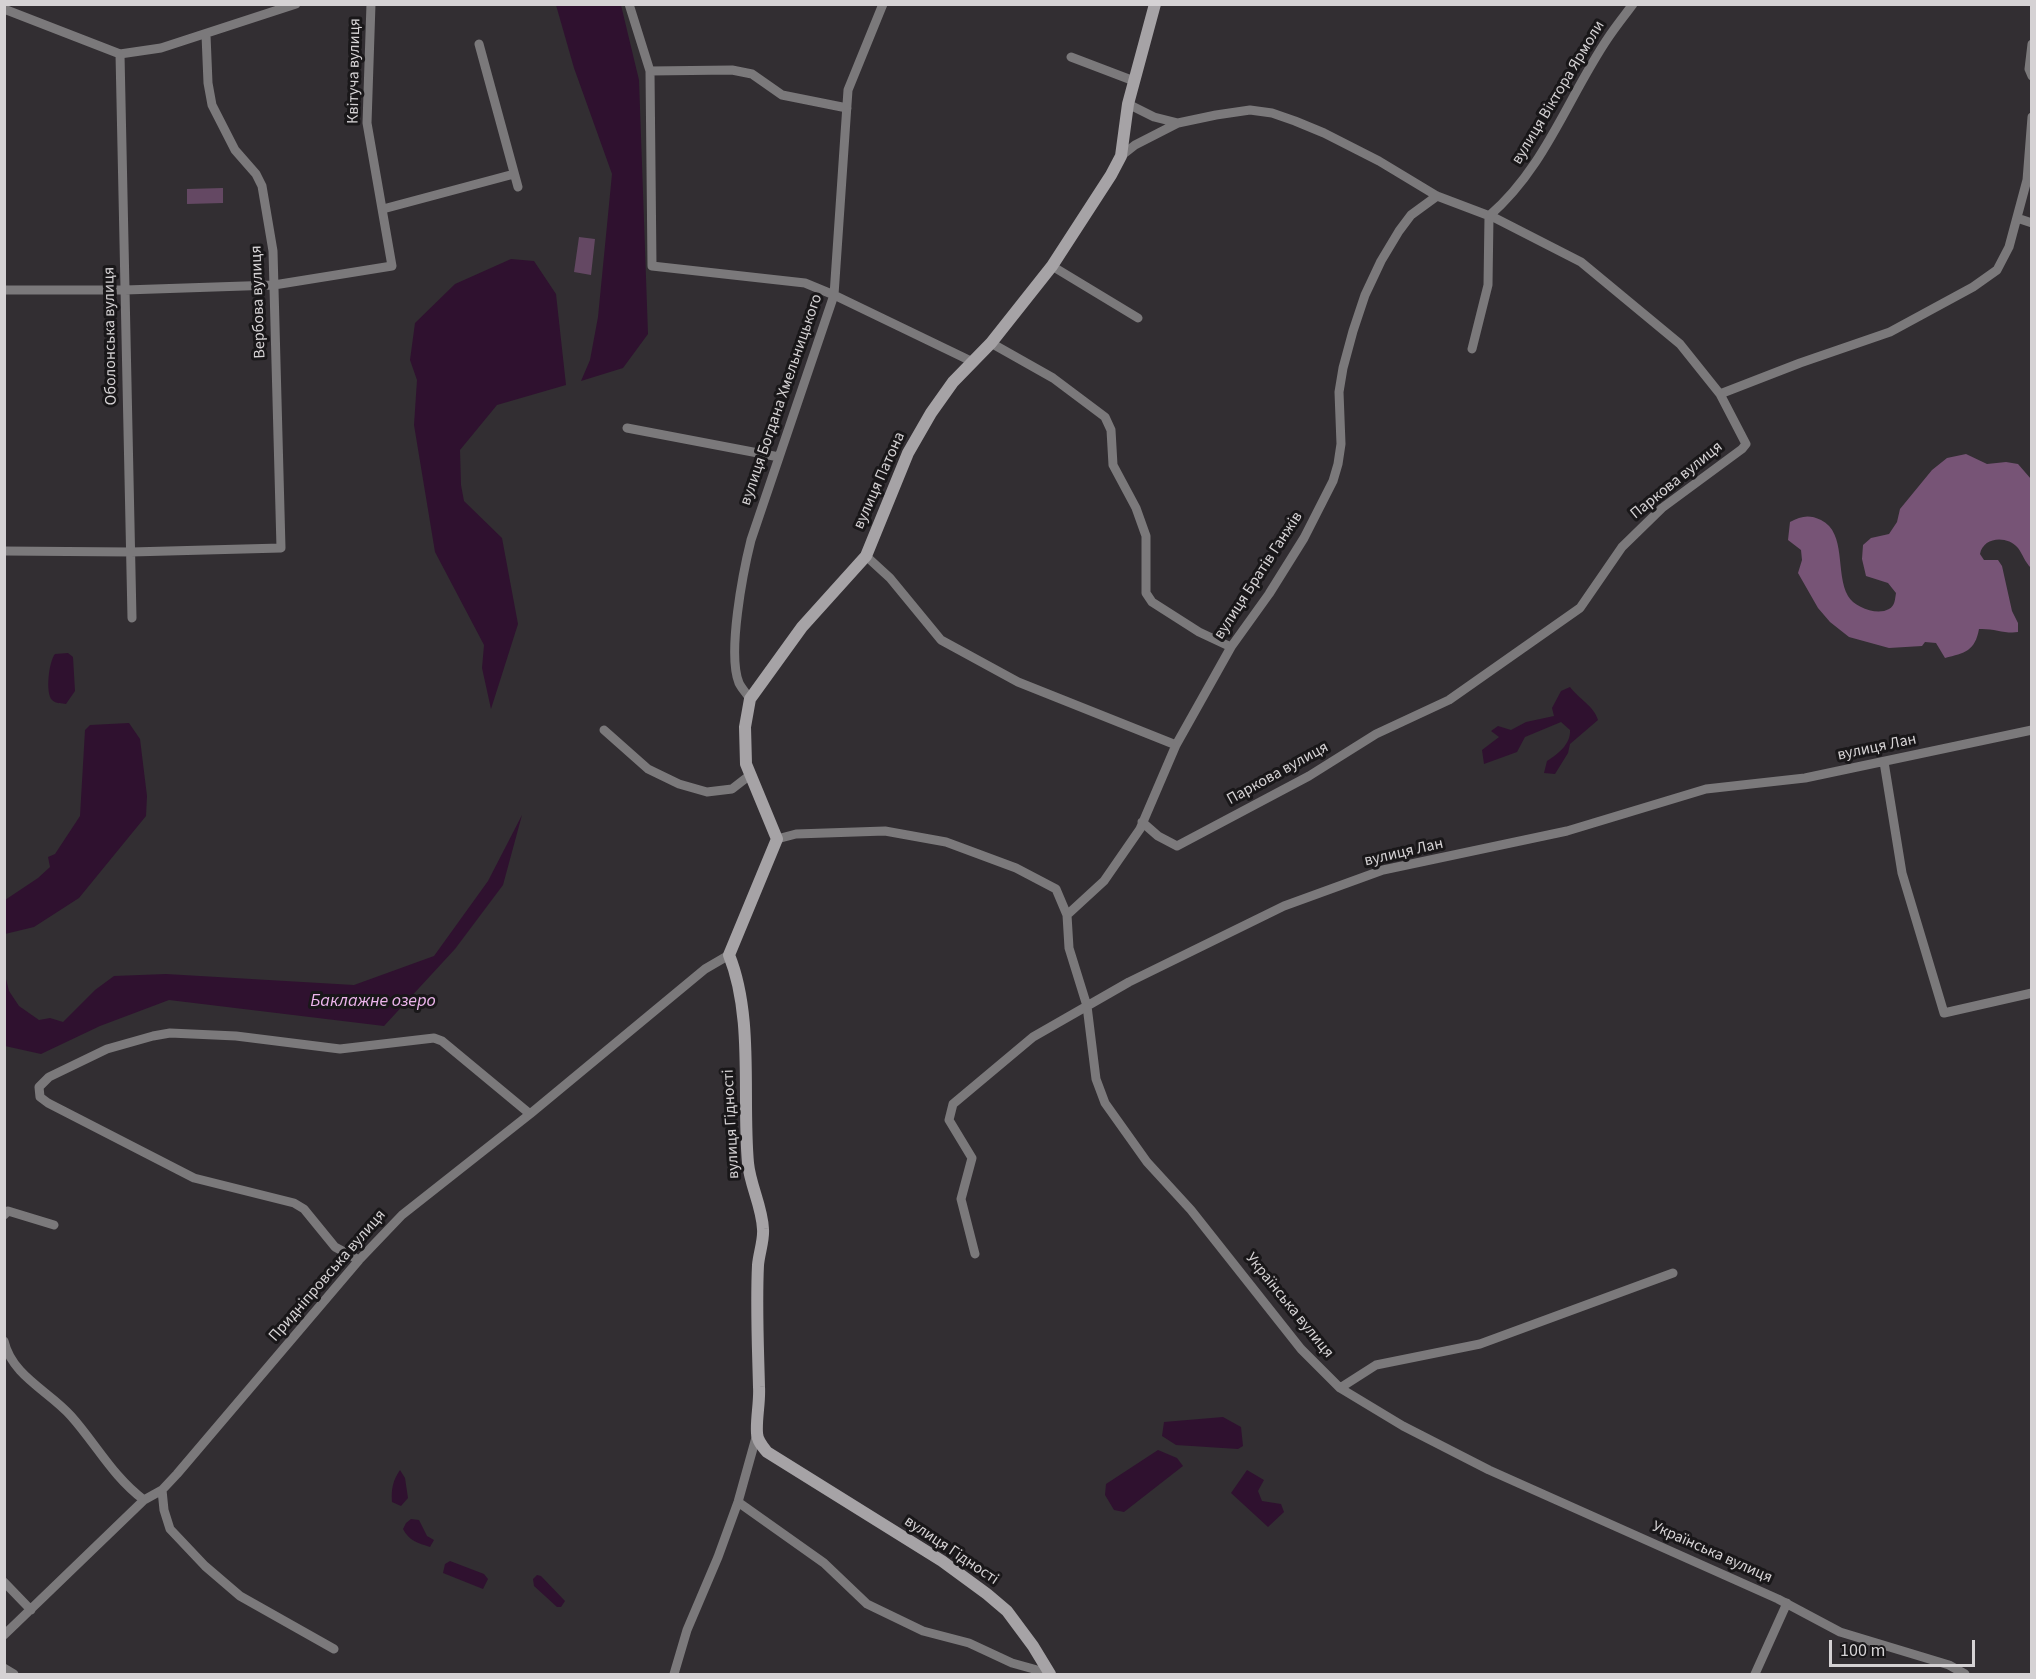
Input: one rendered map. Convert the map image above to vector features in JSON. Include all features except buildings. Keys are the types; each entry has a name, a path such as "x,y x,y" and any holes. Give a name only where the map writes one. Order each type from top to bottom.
{"street":[{"path":"4,9 120,54 161,48 296,4"},
{"name":"Квітуча вулиця","path":"274,285 392,266 367,123 371,4"},
{"path":"629,4 650,71 652,266 805,283 973,362"},
{"name":"вулиця Богдана Хмельницького","path":"750,699 739,683 735,653 740,595 751,540 834,295 848,90 883,4"},
{"name":"вулиця Патона","path":"750,699 802,627 866,556 908,453 953,382 991,343 1052,266 1094,204 1121,156 1128,104 1155,4"},
{"name":"вулиця Віктора Ярмоли","path":"1489,216 1518,187 1541,154 1607,39 1633,4"},
{"name":"Вербова вулиця","path":"131,552 281,548 273,250 262,186 256,174 236,150 212,105 208,83 206,35"},
{"path":"480,44 518,187"},
{"path":"2031,44 2029,69 2031,76"},
{"name":"Оболонська вулиця","path":"120,54 132,618"},
{"path":"1071,57 1134,81"},
{"path":"650,71 732,70 752,74 782,95 847,108"},
{"path":"1128,104 1154,117 1178,123 1250,110 1272,113 1324,133 1437,196 1489,216 1581,262 1680,344 1720,394 1890,332 1973,287 1997,270 2009,247 2027,180 2031,117"},
{"name":"вулиця Патона","path":"1121,156 1135,145 1178,123"},
{"path":"383,209 514,174"},
{"name":"вулиця Братів Ганжів","path":"1067,915 1104,881 1142,822 1176,745 1231,647 1269,594 1304,538 1333,481 1341,444 1339,392 1343,368 1365,295 1399,231 1411,215 1437,196"},
{"path":"1472,349 1488,285 1489,216"},
{"path":"2017,218 2031,223"},
{"path":"1052,266 1138,318"},
{"path":"4,290 125,290 274,285"},
{"path":"991,343 1053,378 1105,417 1111,430 1113,465 1136,508 1146,536 1146,593 1152,602 1198,632 1231,647"},
{"name":"Паркова вулиця","path":"1142,822 1158,836 1177,846 1309,776 1376,735 1449,700 1580,608 1622,547 1662,508 1746,444 1720,394"},
{"path":"627,428 779,457"},
{"path":"4,551 131,552"},
{"path":"866,556 890,578 941,640 1018,682 1176,745"},
{"path":"729,956 777,839 746,764 744,745 750,699"},
{"path":"604,730 648,769 679,784 707,792 732,789 750,775"},
{"name":"вулиця Лан","path":"975,1254 961,1199 972,1158 949,1120 953,1104 1033,1037 1129,982 1284,906 1383,870 1567,831 1706,789 1805,778 2031,730"},
{"path":"1884,762 1902,873 1944,1013 2031,993"},
{"name":"Українська вулиця","path":"777,839 796,834 885,831 946,842 1016,868 1056,889 1067,915 1069,948 1087,1006 1096,1079 1105,1103 1147,1162 1198,1218 1301,1349 1340,1388 1403,1426 1489,1470 1787,1603 1840,1632 1949,1665 1965,1674"},
{"name":"Придніпровська вулиця","path":"4,1635 144,1500 162,1490 359,1260 402,1215 531,1114 705,969 729,956"},
{"name":"вулиця Гідності","path":"674,1674 687,1630 738,1502 757,1434 759,1390 756,1314 758,1262 763,1230 759,1203 751,1184 748,1162 744,1033 737,974 729,956"},
{"path":"359,1260 335,1247 304,1209 294,1203 194,1178 48,1103 40,1096 39,1087 48,1077 107,1049 170,1033 236,1036 340,1049 434,1038 442,1041 531,1114"},
{"path":"4,1215 8,1211 54,1225"},
{"path":"1340,1388 1376,1365 1479,1344 1673,1273"},
{"path":"4,1341 8,1360 70,1415 124,1484 144,1500"},
{"name":"вулиця Гідності","path":"757,1434 761,1445 767,1452 942,1561 987,1594 1007,1611 1033,1646 1049,1673"},
{"path":"162,1490 164,1510 170,1529 205,1566 240,1596 334,1649"},
{"path":"738,1502 824,1563 867,1604 922,1631 969,1643 1012,1663 1049,1673"},
{"path":"4,1582 31,1610"},
{"path":"1755,1674 1787,1603"},
{"path":"4,1668 14,1674"}],"shaded area":[{"path":"223,188 223,203 187,204 187,189"},
{"path":"579,237 595,239 591,275 574,272"},
{"path":"1966,454 1987,464 2006,462 2018,464 2031,479 2031,568 2018,548 2008,541 1990,541 1982,548 1980,554 1984,560 1998,560 2002,566 2012,611 2018,623 2018,632 1979,629 1972,647 1945,658 1936,643 1925,642 1922,646 1889,648 1849,637 1830,622 1818,608 1798,573 1802,560 1801,550 1788,540 1790,522 1809,516 1829,526 1838,544 1844,587 1848,596 1855,604 1866,609 1884,611 1894,604 1896,593 1888,583 1866,576 1862,559 1863,545 1871,538 1889,534 1897,522 1900,509 1932,470 1947,458"}],"water":[{"path":"556,5 621,5 639,80 648,334 623,368 581,381 590,360 598,317 612,174 574,68"},
{"path":"511,259 534,261 556,294 566,385 497,405 460,450 464,501 502,538 518,624 491,709 482,668 484,645 435,552 414,425 417,380 410,360 415,323 455,284"},
{"path":"68,653 73,657 75,691 66,704 57,703 52,700 49,691 51,663 55,654"},
{"path":"1570,687 1593,711 1598,720 1570,744 1568,753 1555,774 1544,773 1547,761 1559,752 1570,735 1570,730 1561,722 1525,737 1517,752 1484,764 1482,750 1499,737 1491,731 1498,726 1511,730 1526,722 1554,716 1552,708 1561,691"},
{"path":"129,723 140,739 147,796 146,816 79,898 34,927 5,934 5,900 50,867 48,857 55,854 80,816 85,730 90,725"},
{"name":"Баклажне озеро","path":"522,815 503,885 455,949 384,1026 169,1000 100,1026 41,1054 5,1046 5,975 9,991 19,1006 39,1020 50,1018 63,1022 95,990 114,976 166,974 354,985 434,956 488,881"},
{"path":"1223,1417 1241,1427 1243,1446 1238,1449 1176,1445 1162,1436 1164,1422"},
{"path":"1158,1450 1177,1458 1183,1466 1124,1512 1114,1510 1105,1495 1106,1484"},
{"path":"400,1470 405,1478 408,1498 401,1506 392,1502 394,1481"},
{"path":"1247,1470 1264,1480 1258,1491 1262,1501 1281,1504 1284,1512 1268,1527 1231,1493"},
{"path":"411,1519 419,1520 427,1536 434,1540 430,1547 414,1541 405,1533 403,1529"},
{"path":"450,1561 484,1574 488,1579 483,1589 443,1573 445,1564"},
{"path":"537,1575 541,1576 565,1601 561,1607 557,1607 534,1586 533,1579"}]}
